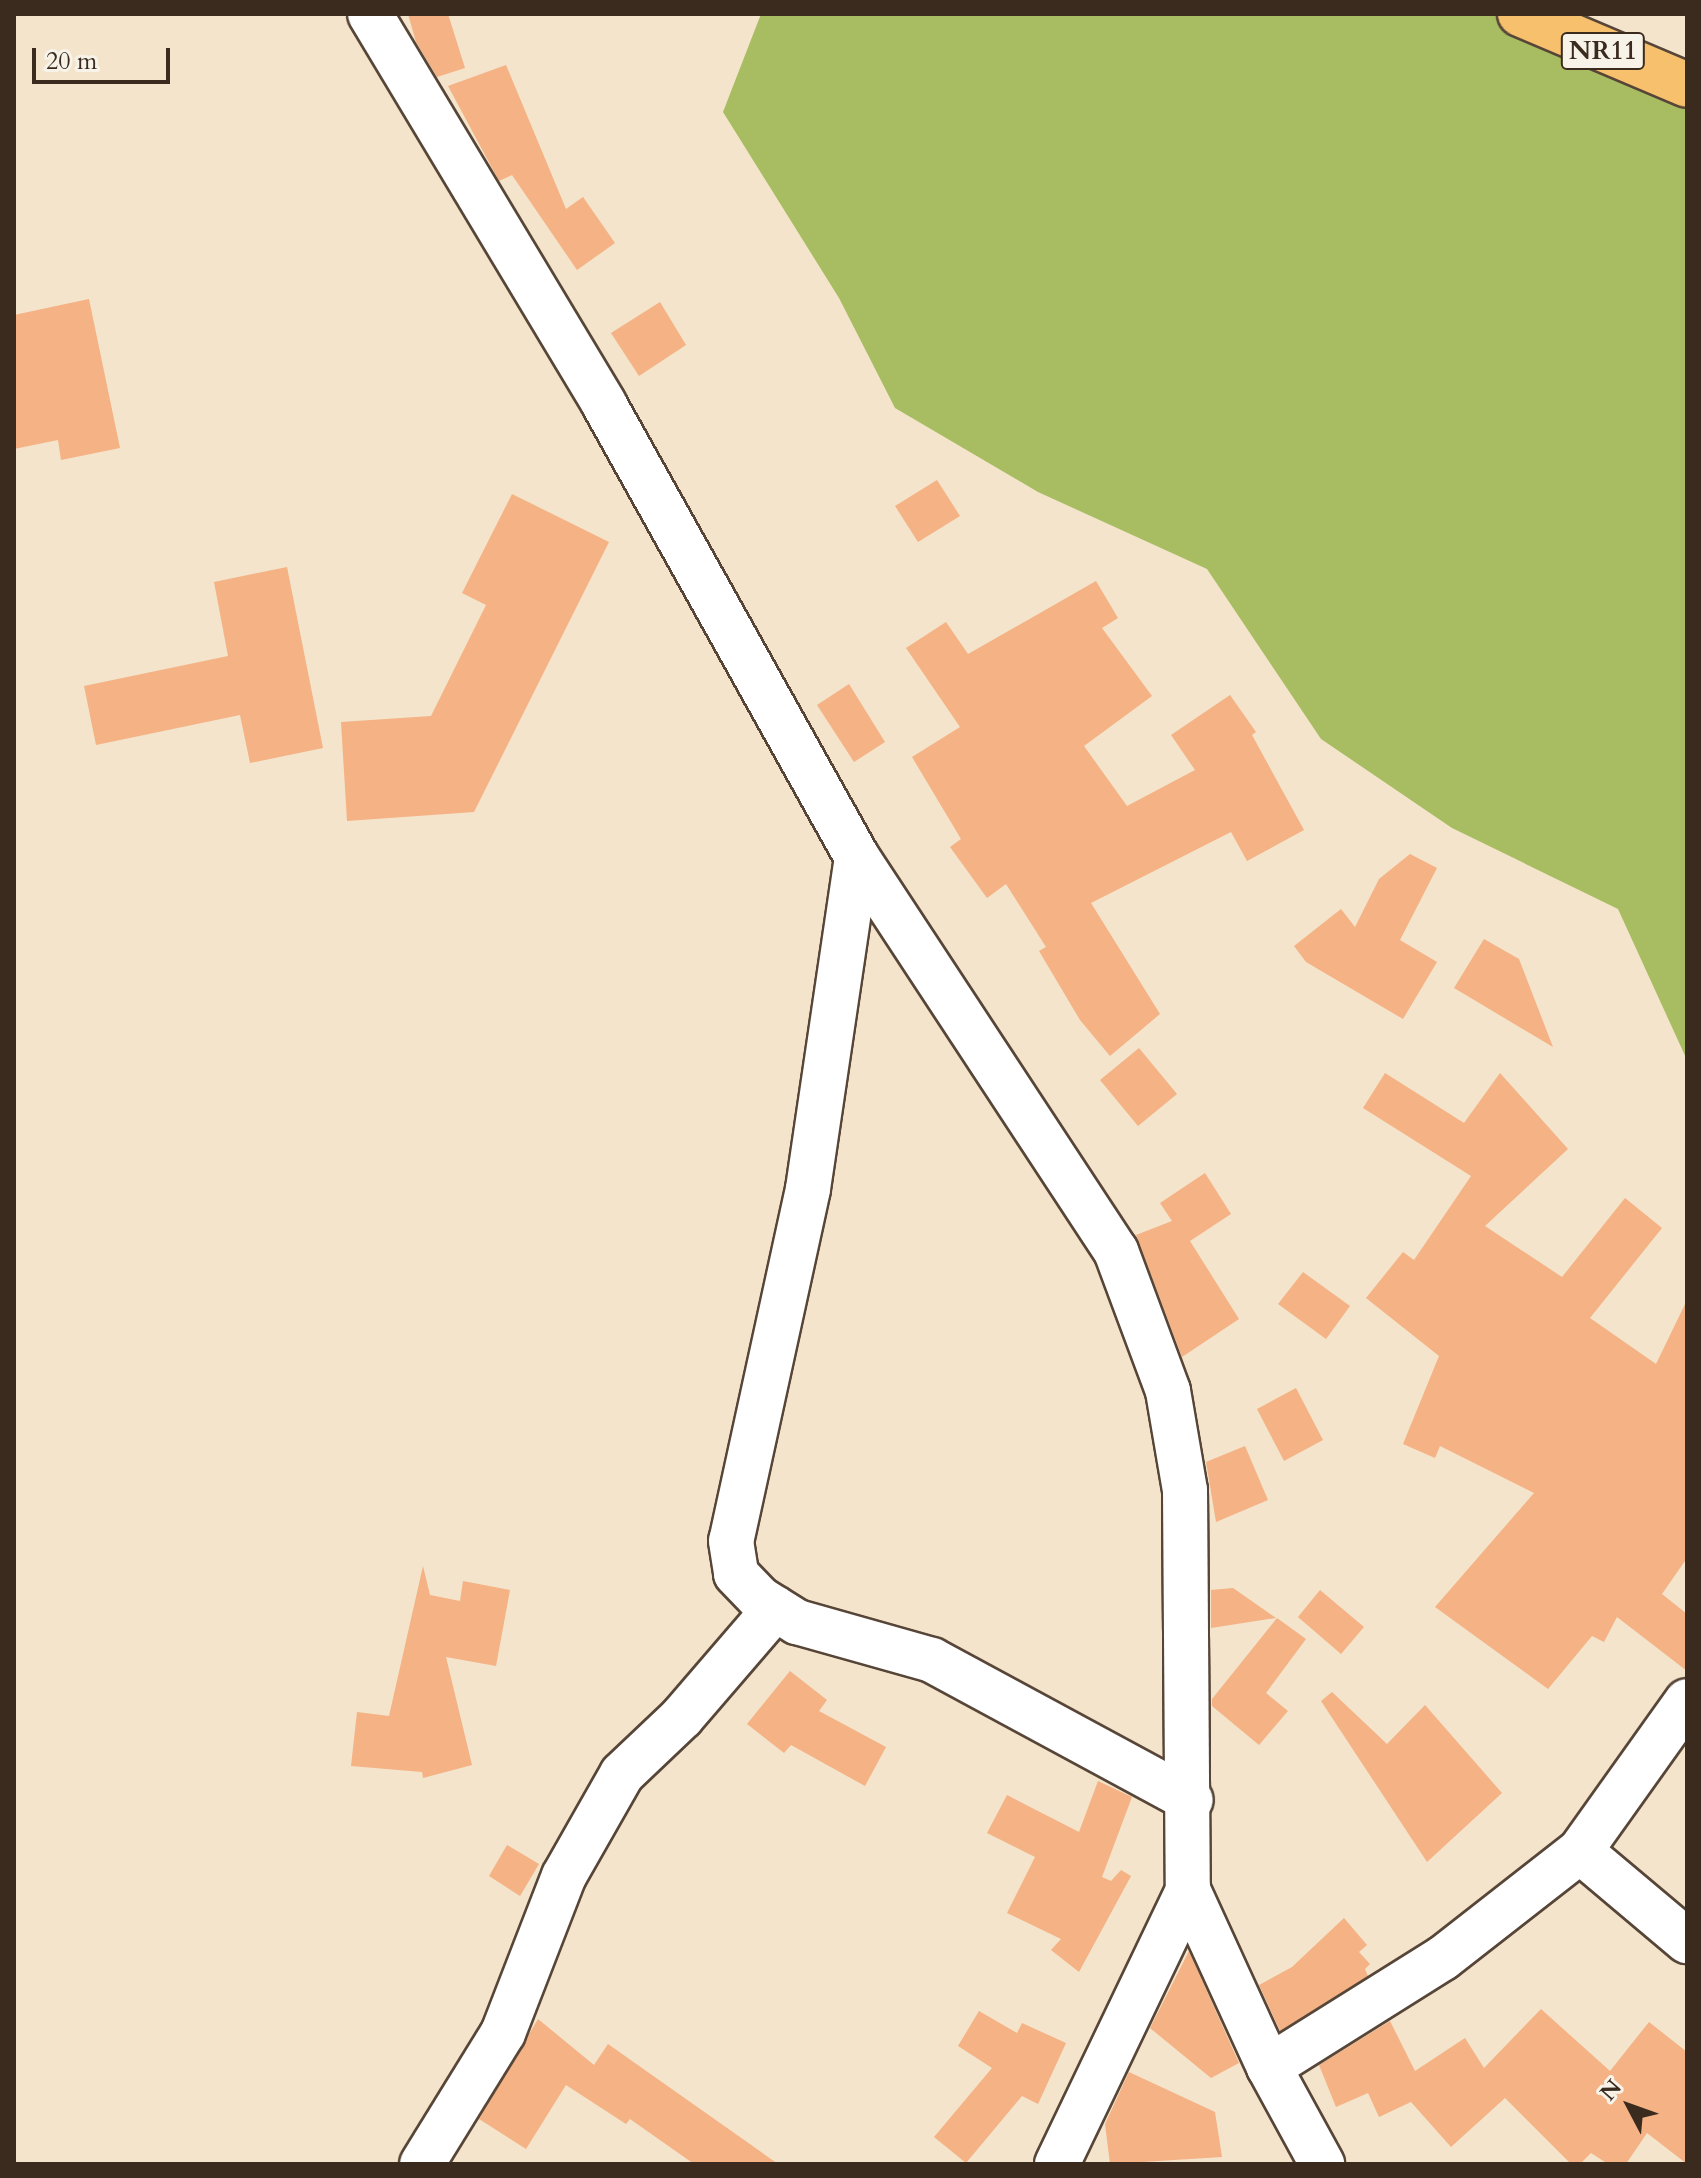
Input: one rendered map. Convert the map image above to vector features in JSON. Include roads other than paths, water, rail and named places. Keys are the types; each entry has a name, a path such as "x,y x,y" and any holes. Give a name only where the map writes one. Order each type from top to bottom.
{"highway":[{"name":"NR11","path":"1520,14 1687,85"}],"street":[{"path":"370,14 604,404 857,857 1116,1251 1168,1391 1185,1490 1188,1546 1191,1800 1188,1890 1057,2164"},
{"path":"857,857 808,1189 731,1541 736,1574 775,1609 797,1622 932,1660 1191,1800"},
{"path":"422,2164 503,2033 564,1876 622,1774 682,1717 775,1609"},
{"path":"1269,2067 1443,1958 1580,1851 1687,1701"},
{"path":"1580,1851 1687,1941"},
{"path":"1188,1890 1269,2067 1322,2164"}]}
